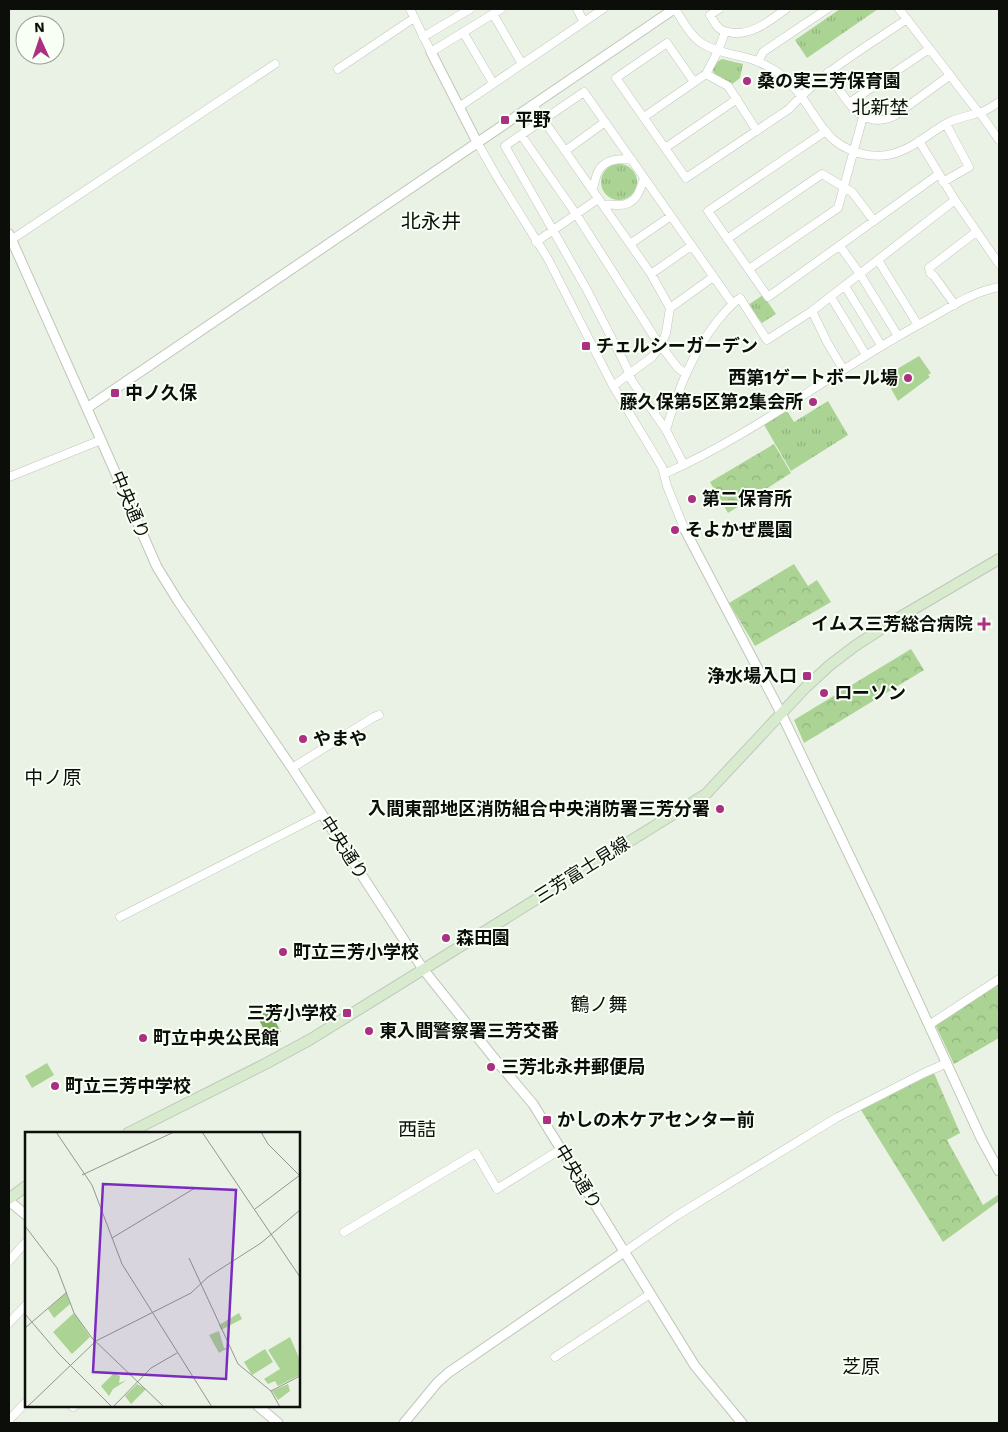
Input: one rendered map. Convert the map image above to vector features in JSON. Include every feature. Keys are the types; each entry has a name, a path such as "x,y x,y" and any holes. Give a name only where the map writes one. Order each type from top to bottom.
{"main road":[{"name":"三芳富士見線","path":"130,1132 311,1039 706,794 781,713 830,665 895,620 999,559"},
{"path":"9,1200 25,1187"}],"street":[{"path":"410,9 477,142 548,259 613,386 662,467 684,528 781,713 879,917 981,1138 999,1171"},
{"path":"423,37 470,9"},
{"path":"431,52 501,9"},
{"path":"577,9 584,22"},
{"path":"458,107 603,9"},
{"path":"87,408 674,9 691,33 703,44 718,51 758,62 781,74 801,96 835,142 854,152 870,156 902,151 946,124 960,117 979,113 999,102"},
{"path":"719,9 710,15 718,27 725,32 736,33 757,29 786,9"},
{"path":"758,62 763,52 827,9"},
{"path":"899,9 999,140"},
{"path":"493,14 522,64"},
{"path":"338,69 414,18"},
{"path":"694,82 666,43 616,78 686,178 789,109 828,72 907,19"},
{"path":"463,32 493,83"},
{"path":"644,117 706,74 725,32"},
{"path":"849,103 929,49"},
{"path":"10,237 275,64"},
{"path":"828,72 855,110 863,117 871,120 887,120 950,76"},
{"path":"706,74 728,86 757,131"},
{"path":"684,465 666,430 632,381 587,290 505,146 584,92 732,303"},
{"path":"665,148 737,99"},
{"path":"533,105 651,274 670,308 666,332 661,345 652,357 613,386"},
{"path":"748,268 838,208 863,117"},
{"path":"565,150 605,122"},
{"path":"943,182 969,167 946,124"},
{"path":"826,131 708,211 768,298 939,174"},
{"path":"521,135 576,214 655,338 678,368 686,374"},
{"path":"919,141 943,182 999,264"},
{"path":"592,189 598,172 606,163 619,159 632,160"},
{"path":"727,239 822,174 844,187 857,198 874,221"},
{"path":"536,242 576,214 600,202 623,205 630,202 639,193 644,178"},
{"path":"666,430 675,399 701,343 732,303 740,298 767,340 831,297 955,200"},
{"path":"630,244 671,216"},
{"path":"956,305 930,272 929,268 976,232"},
{"name":"中央通り","path":"10,237 102,440 156,567 292,768 423,969 533,1104 695,1366 742,1423"},
{"path":"651,274 691,246"},
{"path":"840,246 860,274 898,336"},
{"path":"878,260 918,325"},
{"path":"670,308 714,277"},
{"path":"845,286 881,345"},
{"path":"664,474 736,436 826,382 881,345 982,291 999,287"},
{"path":"831,297 866,354"},
{"path":"812,311 826,342 843,369"},
{"path":"9,477 102,440"},
{"path":"292,768 379,715"},
{"path":"120,917 322,814"},
{"path":"929,1025 999,978"},
{"path":"404,1423 437,1383 448,1373 676,1216 836,1118 924,1072 947,1063"},
{"path":"344,1232 476,1153 497,1189 561,1149"},
{"path":"9,1200 25,1213"},
{"path":"9,1261 25,1243"},
{"path":"554,1357 650,1294"},
{"path":"9,1323 25,1306"},
{"path":"9,1420 25,1403"},
{"path":"259,1407 278,1423"}],"green space":[{"path":"840,9 878,9 807,58 795,40"},
{"path":"722,59 743,64 740,78 731,85 715,75 713,70 717,62"},
{"path":"619,164 626,165 632,169 636,175 636,189 632,195 626,199 619,200 612,199 606,195 602,189 601,182 602,175 606,169 612,165"},
{"path":"763,295 776,314 762,323 748,305"},
{"name":"西第1ゲートボール場","path":"919,356 931,373 928,375 930,377 898,401 886,380 892,372"},
{"path":"828,401 848,435 791,471 763,423 786,409 794,422"},
{"path":"774,444 791,473 728,513 710,482"},
{"path":"794,564 808,586 817,580 831,602 755,646 729,603"},
{"path":"911,649 924,670 804,743 794,720"},
{"path":"999,982 999,1038 954,1064 935,1024"},
{"path":"47,1063 54,1075 32,1088 25,1076"},
{"path":"934,1073 960,1133 947,1140 983,1205 999,1194 999,1201 943,1242 861,1110"}],"water":[{"path":"269,1010 281,1032 269,1039 257,1016"}],"place":[{"name":"桑の実三芳保育園","path":"747,81"},
{"name":"平野","path":"505,120"},
{"name":"チェルシーガーデン","path":"586,346"},
{"name":"西第1ゲートボール場","path":"908,378"},
{"name":"中ノ久保","path":"115,393"},
{"name":"藤久保第5区第2集会所","path":"813,402"},
{"name":"第二保育所","path":"692,499"},
{"name":"そよかぜ農園","path":"675,530"},
{"name":"イムス三芳総合病院","path":"984,624"},
{"name":"浄水場入口","path":"807,676"},
{"name":"ローソン","path":"824,693"},
{"name":"やまや","path":"303,739"},
{"name":"入間東部地区消防組合中央消防署三芳分署","path":"720,809"},
{"name":"森田園","path":"446,938"},
{"name":"町立三芳小学校","path":"283,952"},
{"name":"三芳小学校","path":"347,1013"},
{"name":"東入間警察署三芳交番","path":"369,1031"},
{"name":"町立中央公民館","path":"143,1038"},
{"name":"三芳北永井郵便局","path":"491,1067"},
{"name":"町立三芳中学校","path":"55,1086"},
{"name":"かしの木ケアセンター前","path":"547,1120"}],"district":[{"name":"北新埜","path":"880,107"},
{"name":"北永井","path":"431,221"},
{"name":"中ノ原","path":"53,777"},
{"name":"鶴ノ舞","path":"599,1004"},
{"name":"西詰","path":"417,1129"},
{"name":"芝原","path":"861,1366"}]}
